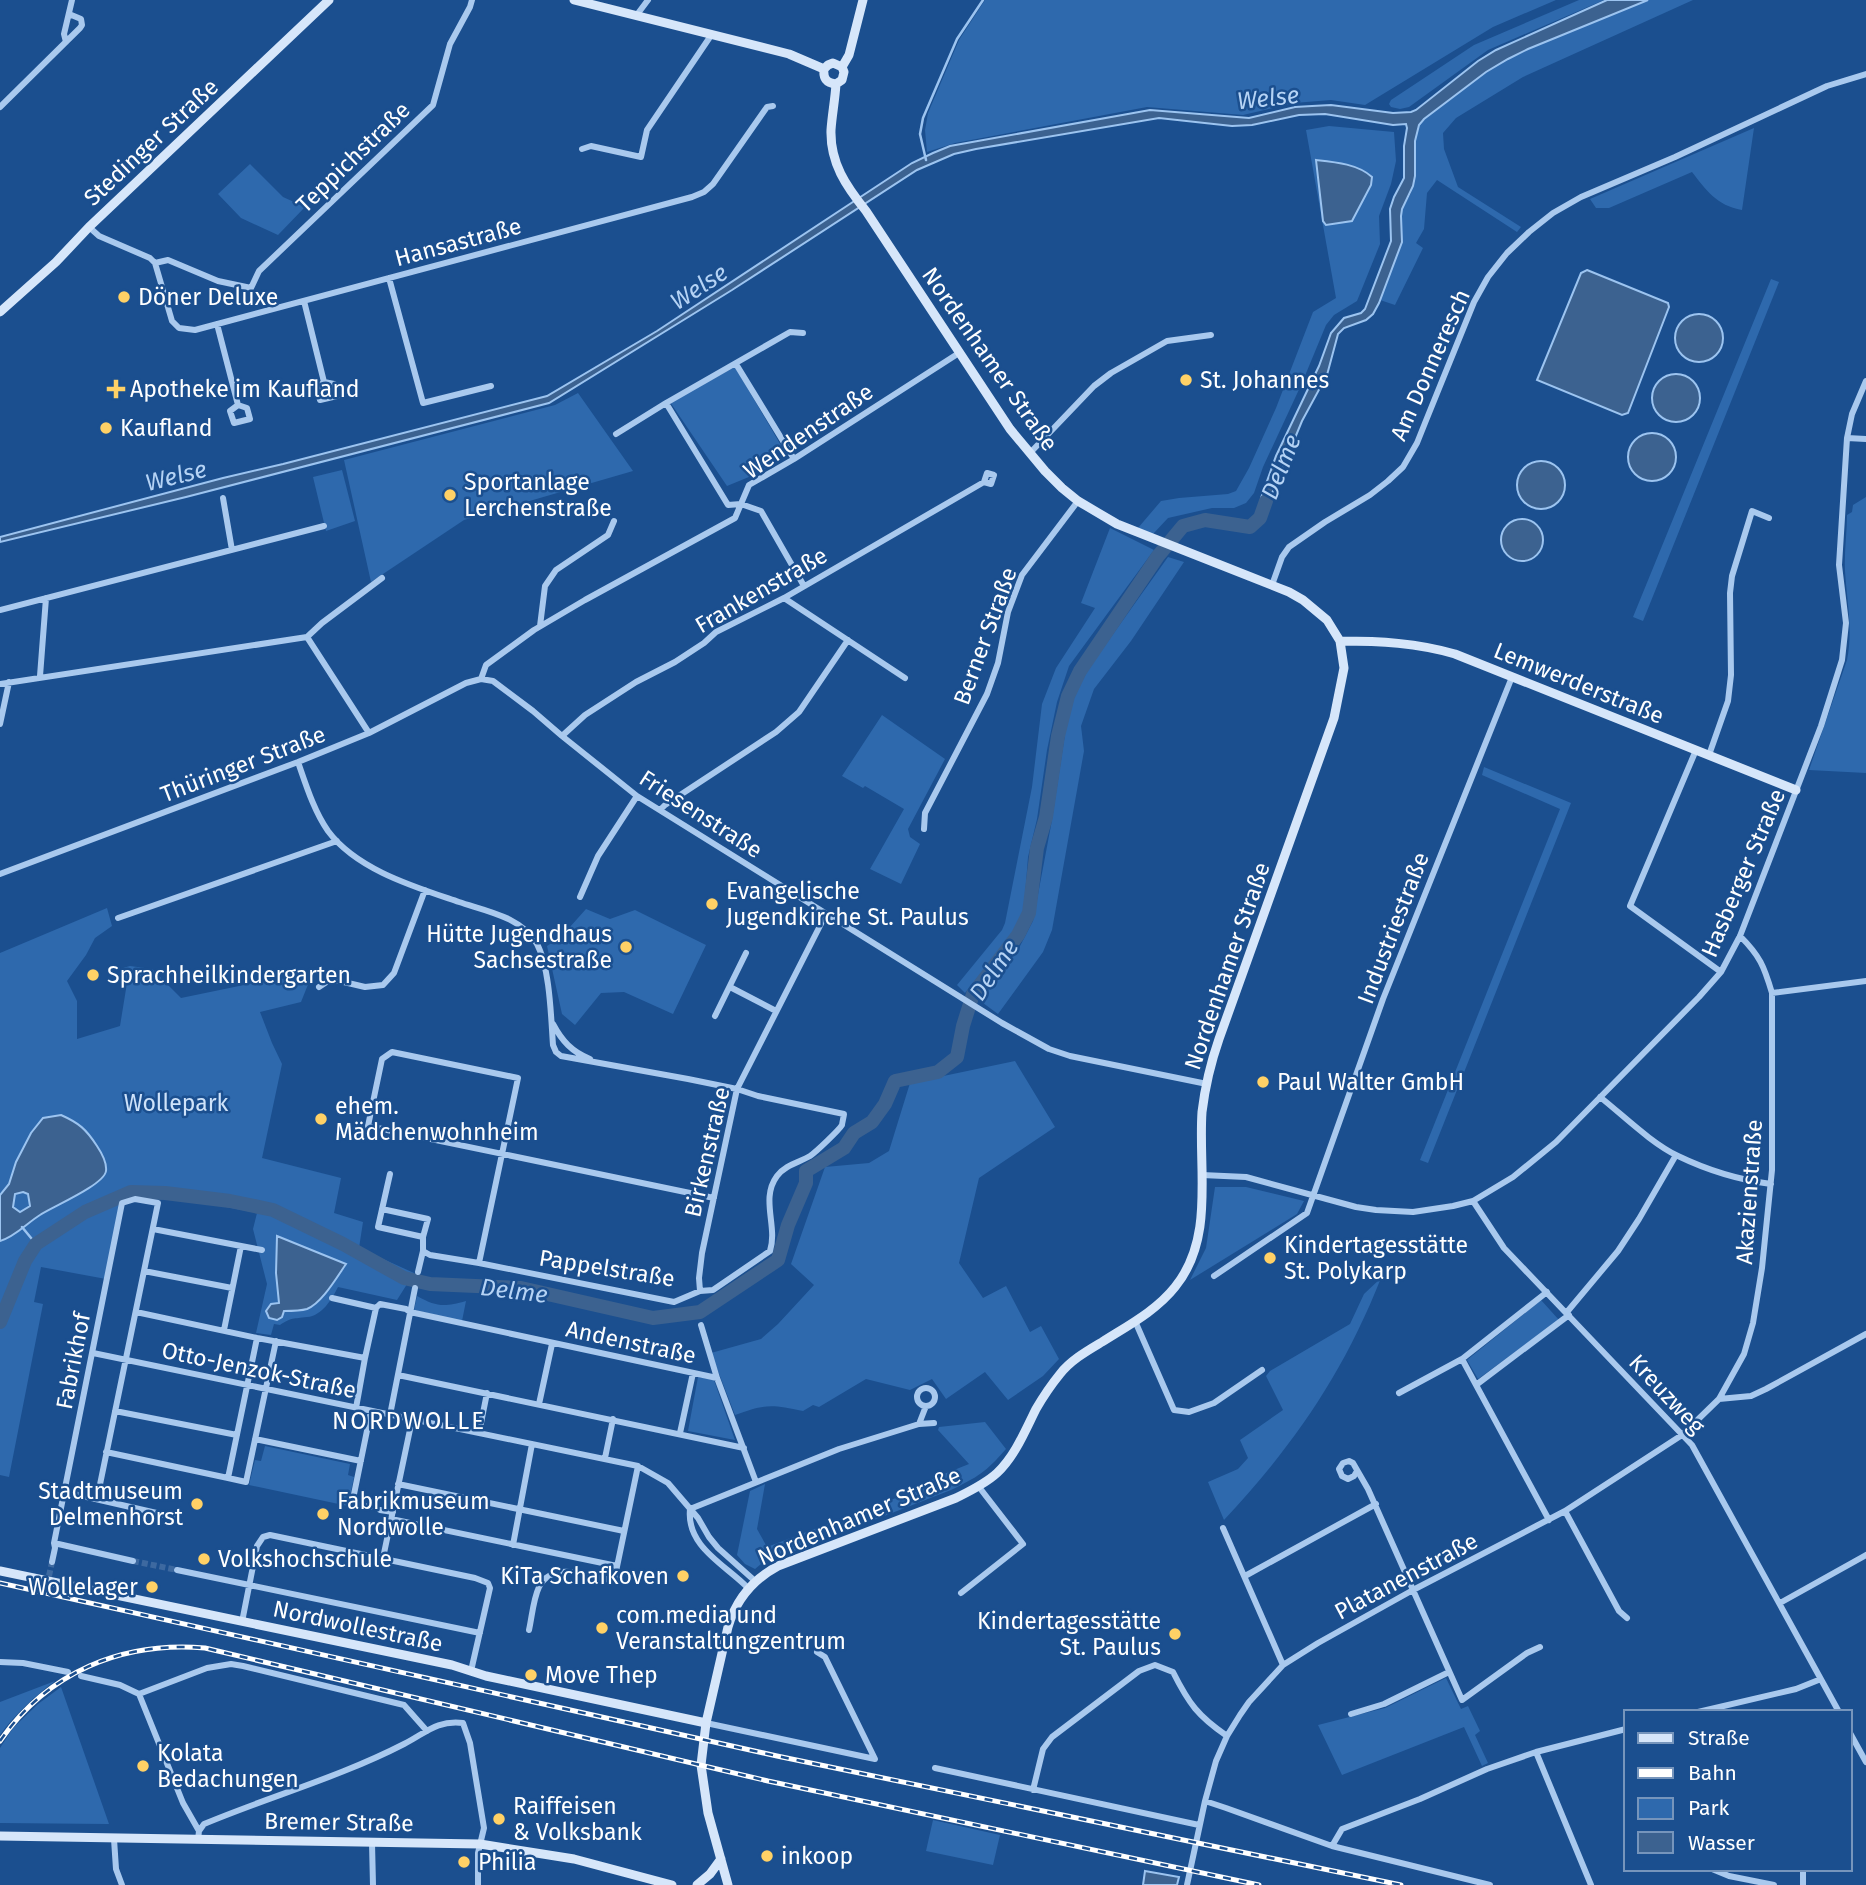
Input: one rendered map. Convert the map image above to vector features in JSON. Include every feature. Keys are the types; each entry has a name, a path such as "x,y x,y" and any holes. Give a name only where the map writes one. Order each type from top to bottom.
{"street":[{"path":"66,42 64,34 72,0"},
{"name":"Stedinger Straße","path":"0,312 56,262 89,227 329,0"},
{"name":"Teppichstraße","path":"156,263 168,260 218,281 251,288 258,271 433,105 450,44 472,0"},
{"path":"574,0 789,54 824,69"},
{"path":"636,16 648,0"},
{"name":"Nordenhamer Straße","path":"728,1885 708,1812 701,1755 731,1616 738,1603 752,1585 778,1566 956,1498 998,1472 1061,1372 1085,1352 1154,1308 1175,1288 1187,1269 1196,1247 1201,1223 1202,1112 1207,1084 1219,1039 1334,718 1344,668 1340,640 1327,620 1303,600 1272,585 1117,524 1078,501 1045,471 1010,429 841,177 834,158 831,131 836,85 844,77 842,67 849,55 863,0"},
{"path":"0,107 82,25 81,19 69,13"},
{"path":"582,149 591,146 641,158 647,130 712,34"},
{"path":"836,85 827,82 824,69 833,63 842,67"},
{"name":"Am Donneresch","path":"1272,585 1282,557 1289,547 1370,495 1403,467 1421,433 1488,277 1507,253 1529,232 1553,213 1581,197 1679,156 1818,90 1866,74"},
{"name":"Hansastraße","path":"156,263 172,321 179,328 195,330 692,197 713,184 767,107 773,106"},
{"path":"89,227 99,236 156,263"},
{"path":"389,278 423,403 491,386"},
{"path":"304,301 324,382"},
{"path":"217,324 238,405"},
{"path":"616,434 666,402 736,365 790,332 803,333"},
{"path":"1030,453 1094,386 1111,373 1167,341 1211,335"},
{"name":"Wendenstraße","path":"481,680 486,665 540,626 735,519 749,485 959,353"},
{"path":"736,365 794,459"},
{"name":"Hasberger Straße","path":"1202,1175 1246,1177 1376,1210 1428,1211 1472,1201 1513,1177 1538,1157 1721,972 1740,936 1835,688 1844,649 1846,623 1839,565 1847,438 1852,414 1866,381"},
{"path":"666,402 729,505 741,504 761,511 804,586"},
{"path":"1847,438 1866,439"},
{"name":"Frankenstraße","path":"562,736 585,715 636,681 675,662 716,632 784,598 984,482"},
{"path":"223,498 232,551"},
{"name":"Berner Straße","path":"924,829 925,813 987,694 998,663 1008,612 1022,575 1078,501"},
{"path":"1709,755 1728,701 1731,675 1730,593 1735,562 1752,511 1769,517"},
{"path":"540,626 545,586 556,570 608,535 614,522"},
{"path":"0,610 324,526"},
{"path":"0,684 307,636 382,578"},
{"path":"40,677 46,598"},
{"path":"784,598 905,678"},
{"path":"307,636 369,733"},
{"path":"660,810 776,732 799,712 848,640"},
{"name":"Lemwerderstraße","path":"1340,640 1379,641 1455,654 1796,790"},
{"name":"Industriestraße","path":"1313,1194 1383,999 1511,677"},
{"name":"Friesenstraße","path":"494,681 637,796 1002,1023 1049,1049 1070,1056 1207,1084"},
{"name":"Thüringer Straße","path":"0,874 369,733 466,683 494,681"},
{"path":"0,724 9,682"},
{"path":"1696,750 1630,906 1721,972"},
{"path":"298,762 310,796 327,830 368,866 425,890 506,917 537,943 541,954 553,1045 561,1056 737,1089"},
{"path":"580,897 598,856 637,796"},
{"path":"118,918 337,841"},
{"path":"319,987 331,979 365,987 383,985 394,973 425,890"},
{"name":"Birkenstraße","path":"700,1291 702,1253 737,1089 826,914"},
{"name":"Akazienstraße","path":"1682,1435 1719,1399 1744,1354 1753,1323 1762,1268 1771,1184 1772,993 1756,951 1740,936"},
{"path":"715,1016 746,953"},
{"path":"1772,993 1866,981"},
{"path":"730,987 776,1012"},
{"path":"551,1019 564,1042 579,1054 597,1061"},
{"path":"479,1263 501,1153 518,1078 391,1052 382,1059 368,1126 501,1153 714,1198"},
{"name":"Pappelstraße","path":"423,1251 430,1255 674,1302 700,1291 713,1290 770,1251 773,1230 770,1191 778,1176 786,1168 813,1155 842,1124 844,1114 737,1089"},
{"path":"1600,1097 1676,1155 1731,1176 1771,1184"},
{"path":"1476,1385 1568,1313 1618,1251 1676,1155"},
{"path":"390,1174 379,1227 423,1237"},
{"path":"1214,1276 1307,1213 1313,1194"},
{"name":"Fabrikhof","path":"52,1562 122,1203 135,1199 158,1202 153,1229"},
{"name":"Kreuzweg","path":"1472,1201 1504,1248 1692,1445 1838,1710"},
{"path":"382,1209 428,1219 418,1272"},
{"path":"97,1499 153,1229 262,1250"},
{"path":"224,1330 241,1246"},
{"path":"144,1271 232,1288"},
{"path":"390,1415 415,1288"},
{"path":"1399,1394 1462,1359 1547,1292"},
{"name":"Andenstraße","path":"332,1298 376,1308 380,1304 406,1309 552,1344 717,1378"},
{"path":"355,1408 376,1308"},
{"path":"136,1312 365,1358"},
{"path":"1135,1321 1174,1410 1189,1412 1214,1403 1262,1370"},
{"path":"701,1325 717,1378 756,1482"},
{"path":"1719,1399 1751,1396 1866,1334"},
{"path":"228,1478 257,1338"},
{"path":"106,1452 246,1482 275,1341"},
{"path":"539,1404 552,1344"},
{"name":"Otto-Jenzok-Straße","path":"93,1353 638,1466 668,1483 698,1518 718,1548 752,1585"},
{"path":"1462,1359 1549,1520"},
{"path":"680,1433 693,1373"},
{"path":"398,1375 744,1448"},
{"path":"479,1433 487,1394"},
{"path":"919,1424 926,1406"},
{"path":"114,1411 237,1435"},
{"path":"370,1507 352,1504 371,1411"},
{"path":"605,1458 613,1419"},
{"path":"383,1558 412,1420"},
{"path":"690,1509 839,1448 919,1424 934,1423"},
{"name":"Platanenstraße","path":"1186,1885 1216,1760 1227,1736 1249,1702 1283,1665 1413,1590 1566,1511 1682,1435"},
{"path":"255,1438 361,1461"},
{"path":"513,1545 532,1444"},
{"path":"529,1630 540,1585 552,1574 568,1571 614,1581 638,1466"},
{"path":"1357,1471 1376,1504 1462,1700 1527,1653 1540,1647"},
{"path":"398,1484 624,1531"},
{"path":"961,1593 1023,1544 979,1486"},
{"path":"65,1492 174,1517"},
{"path":"1245,1577 1376,1504"},
{"name":"Otto-Jenzok-Straße","path":"690,1509 689,1521 700,1544 711,1556 752,1585"},
{"path":"380,1510 392,1516 513,1545 617,1566"},
{"path":"1566,1511 1619,1611 1626,1618"},
{"path":"1223,1528 1283,1665"},
{"path":"242,1622 259,1542 264,1537 270,1535 383,1558 481,1579 488,1583 490,1588 471,1671"},
{"path":"54,1543 133,1560"},
{"path":"1780,1603 1866,1555"},
{"path":"177,1570 480,1633"},
{"name":"Nordwollestraße","path":"0,1571 452,1665 706,1723"},
{"path":"706,1723 875,1759 825,1657 817,1653"},
{"path":"0,1662 23,1663 68,1672"},
{"path":"139,1694 206,1668 243,1665 404,1705 427,1731"},
{"path":"1033,1790 1043,1749 1052,1737 1139,1671 1155,1665 1173,1672 1198,1714 1227,1736"},
{"path":"1351,1714 1384,1704 1449,1672"},
{"path":"81,1676 120,1685 139,1694 198,1836"},
{"path":"1707,1710 1796,1689 1821,1679"},
{"path":"198,1836 204,1824 372,1761 440,1723 452,1721 463,1723 470,1742 484,1828 478,1853 478,1885"},
{"path":"1332,1846 1342,1829 1420,1799 1487,1769 1536,1752 1624,1730"},
{"path":"1852,1737 1866,1762"},
{"path":"1536,1752 1591,1885"},
{"path":"935,1768 1199,1825"},
{"path":"1205,1801 1332,1846 1490,1885"},
{"name":"Bremer Straße","path":"0,1836 114,1839 198,1836 480,1844 574,1859 672,1885"},
{"path":"114,1839 116,1869 122,1885"},
{"path":"372,1843 373,1885"},
{"path":"697,1885 721,1859"},
{"path":"1717,1871 1774,1885"}],"green space":[{"path":"985,0 1556,0 1493,27 1365,105 1331,100 1294,103 1243,115 1147,107 955,143 927,152 925,130 928,113 959,40"},
{"path":"1579,0 1604,0 1488,50 1409,107 1400,109 1389,104 1391,100 1474,45"},
{"path":"1648,0 1693,0 1523,77 1456,118 1443,133 1444,149 1458,187 1521,227 1517,232 1437,180 1427,193 1424,229 1416,243 1423,248 1395,305 1380,300 1402,242 1402,209 1411,193 1415,141 1419,125 1424,118 1508,59"},
{"path":"1329,126 1394,132 1396,161 1379,216 1380,244 1357,301 1334,315 1326,325 1254,493 1246,503 1234,508 1212,508 1168,518 1153,534 1138,528 1161,501 1236,491 1276,408 1313,312 1336,298 1306,130"},
{"path":"1754,128 1742,210 1719,201 1692,172 1609,208 1596,208 1590,199"},
{"path":"250,164 283,197 305,207 278,235 241,218 218,194"},
{"path":"1771,279 1779,282 1643,621 1633,617"},
{"path":"735,367 786,454 761,472 727,486 670,402"},
{"name":"Sportanlage Lerchenstraße","path":"578,393 633,471 464,520 371,582 344,460 555,405"},
{"path":"342,470 355,521 326,531 313,477"},
{"path":"1866,497 1866,773 1809,770 1849,649 1845,564 1847,515 1852,512 1853,505"},
{"path":"1110,528 1154,550 1069,666 1057,702 1047,750 1037,819 1028,857 1024,909 1013,933 965,993 957,985 1005,923 1032,787 1042,704 1056,668 1095,608 1081,603"},
{"path":"1168,557 1184,562 1131,641 1094,689 1081,726 1084,751 1052,930 1043,952 998,1014 979,1000 1019,948 1033,921 1070,701 1091,665"},
{"path":"882,715 945,759 908,829 910,837 920,844 901,884 870,869 904,809 842,776"},
{"path":"1484,767 1571,803 1428,1163 1420,1160 1560,809 1482,775"},
{"name":"Wollepark","path":"107,908 112,926 95,938 67,981 77,1001 77,1039 120,1026 126,989 123,968 130,966 152,969 181,998 277,978 309,982 301,1002 260,1012 282,1064 262,1158 341,1178 334,1213 363,1222 359,1248 414,1273 397,1300 338,1287 330,1302 317,1314 290,1319 280,1325 274,1324 271,1335 256,1333 267,1284 253,1229 257,1213 163,1197 135,1196 121,1202 106,1279 41,1267 34,1302 43,1304 9,1477 0,1475 0,953"},
{"path":"586,909 610,919 635,910 706,945 673,1014 624,992 601,993 575,1025 562,1014 547,946 561,937"},
{"path":"1015,1061 1055,1127 979,1178 959,1263 983,1298 1006,1286 1030,1332 1041,1326 1059,1359 1043,1376 1008,1400 985,1372 946,1399 932,1379 910,1390 866,1379 819,1407 813,1405 803,1411 768,1406 735,1415 711,1353 761,1339 814,1285 791,1264 825,1167 869,1163 889,1151 910,1083"},
{"path":"1215,1187 1246,1187 1304,1201 1297,1214 1190,1280 1206,1248"},
{"path":"1381,1278 1350,1346 1315,1407 1273,1464 1224,1520 1208,1482 1238,1469 1248,1458 1240,1440 1283,1410 1266,1376 1270,1371 1350,1324 1364,1294"},
{"path":"417,1296 441,1305 466,1301 462,1321 414,1310"},
{"path":"1541,1300 1559,1320 1478,1379 1467,1360"},
{"path":"698,1377 714,1380 735,1440 688,1431"},
{"path":"985,1422 1006,1449 987,1469 968,1481 761,1564 755,1569 745,1564 737,1555 750,1491 765,1484 757,1529 767,1547 901,1496 969,1464 938,1430 939,1427"},
{"path":"265,1446 350,1464 348,1475 354,1477 348,1506 249,1485 255,1460 261,1461"},
{"path":"1446,1678 1461,1709 1468,1706 1480,1731 1475,1735 1488,1763 1482,1766 1464,1727 1342,1775 1318,1725 1385,1708"},
{"path":"55,1681 25,1706 0,1735 0,1702"},
{"path":"61,1687 109,1824 0,1823 0,1748 13,1728"},
{"path":"933,1820 1000,1835 993,1865 926,1851"}],"water":[{"path":"1607,0 1648,0 1508,59 1486,72 1419,125 1415,141 1413,186 1402,209 1402,242 1379,303 1366,320 1344,328 1338,334 1327,375 1302,421 1260,518 1261,498 1276,456 1319,366 1331,333 1344,318 1361,313 1365,309 1391,241 1390,209 1404,178 1406,124 1393,125 1325,114 1299,115 1252,125 1232,126 1159,118 954,154 917,170 732,290 549,403 0,542 0,537 547,396 657,331 912,163 950,146 1150,110 1249,118 1295,107 1331,105 1393,113 1411,112 1496,50"},
{"path":"1316,160 1353,166 1372,177 1371,185 1352,221 1326,225 1323,221"},
{"path":"1587,270 1668,303 1669,307 1628,413 1622,415 1537,380 1581,273"},
{"path":"1699,314 1716,321 1723,338 1716,355 1699,362 1682,355 1675,338 1682,321"},
{"path":"1676,374 1693,381 1700,398 1693,415 1676,422 1659,415 1652,398 1659,381"},
{"path":"1652,433 1669,440 1676,457 1669,474 1652,481 1635,474 1628,457 1635,440"},
{"path":"1541,461 1558,468 1565,485 1558,502 1541,509 1524,502 1517,485 1524,468"},
{"path":"1522,519 1537,525 1543,540 1537,555 1522,561 1507,555 1501,540 1507,525"},
{"path":"61,1115 82,1127 100,1151 106,1171 97,1183 88,1189 0,1241 0,1195 9,1184 16,1162 31,1133 43,1118","holes":["15,1194 28,1194 30,1206 20,1212 13,1207"]},
{"path":"277,1236 346,1264 313,1306 284,1311 282,1317 277,1320 269,1318 266,1311 271,1304 279,1303 276,1273"},
{"path":"1145,1871 1179,1877 1177,1885 1143,1885"}],"waterway":[{"path":"926,160 920,134 923,118 957,39 983,0"},
{"name":"Delme","path":"0,1322 25,1261 36,1244 85,1212 131,1192 230,1201 273,1210 404,1278 430,1284 521,1288 653,1318 700,1312 778,1260 788,1225 806,1183 806,1171 844,1148 854,1133 872,1122 885,1104 895,1081 938,1072 957,1057 973,994 1018,935 1029,913 1037,848 1046,817 1058,736 1068,696 1080,671 1158,556 1183,526 1205,520 1250,527 1260,518 1266,501"},
{"path":"22,1227 36,1244"}],"tunnel":[{"path":"133,1561 177,1570"},
{"path":"49,1576 52,1562"}],"railway":[{"path":"0,1583 777,1756 1401,1885"},
{"path":"0,1741 19,1717 41,1696 64,1679 89,1666 116,1656 145,1650 205,1648 768,1781 1259,1885"}],"place":[{"name":"Döner Deluxe","path":"124,297"},
{"name":"St. Johannes","path":"1186,380"},
{"name":"Apotheke im Kaufland","path":"116,389"},
{"name":"Kaufland","path":"106,428"},
{"name":"Sportanlage Lerchenstraße","path":"450,495"},
{"name":"Evangelische Jugendkirche St. Paulus","path":"712,904"},
{"name":"Hütte Jugendhaus Sachsestraße","path":"626,947"},
{"name":"Sprachheilkindergarten","path":"93,975"},
{"name":"Paul Walter GmbH","path":"1263,1082"},
{"name":"ehem. Mädchenwohnheim","path":"321,1119"},
{"name":"Kindertagesstätte St. Polykarp","path":"1270,1258"},
{"name":"Stadtmuseum Delmenhorst","path":"197,1504"},
{"name":"Fabrikmuseum Nordwolle","path":"323,1514"},
{"name":"Volkshochschule","path":"204,1559"},
{"name":"KiTa Schafkoven","path":"683,1576"},
{"name":"Wollelager","path":"152,1587"},
{"name":"com.media und Veranstaltungzentrum","path":"602,1628"},
{"name":"Kindertagesstätte St. Paulus","path":"1175,1634"},
{"name":"Move Thep","path":"531,1675"},
{"name":"Kolata Bedachungen","path":"143,1766"},
{"name":"Raiffeisen & Volksbank","path":"499,1819"},
{"name":"inkoop","path":"767,1856"},
{"name":"Philia","path":"464,1862"}],"district":[{"name":"NORDWOLLE","path":"409,1421"}],"water label":[{"name":"Welse","path":"1268,98"},
{"name":"Welse","path":"699,287"},
{"name":"Welse","path":"176,476"}]}
